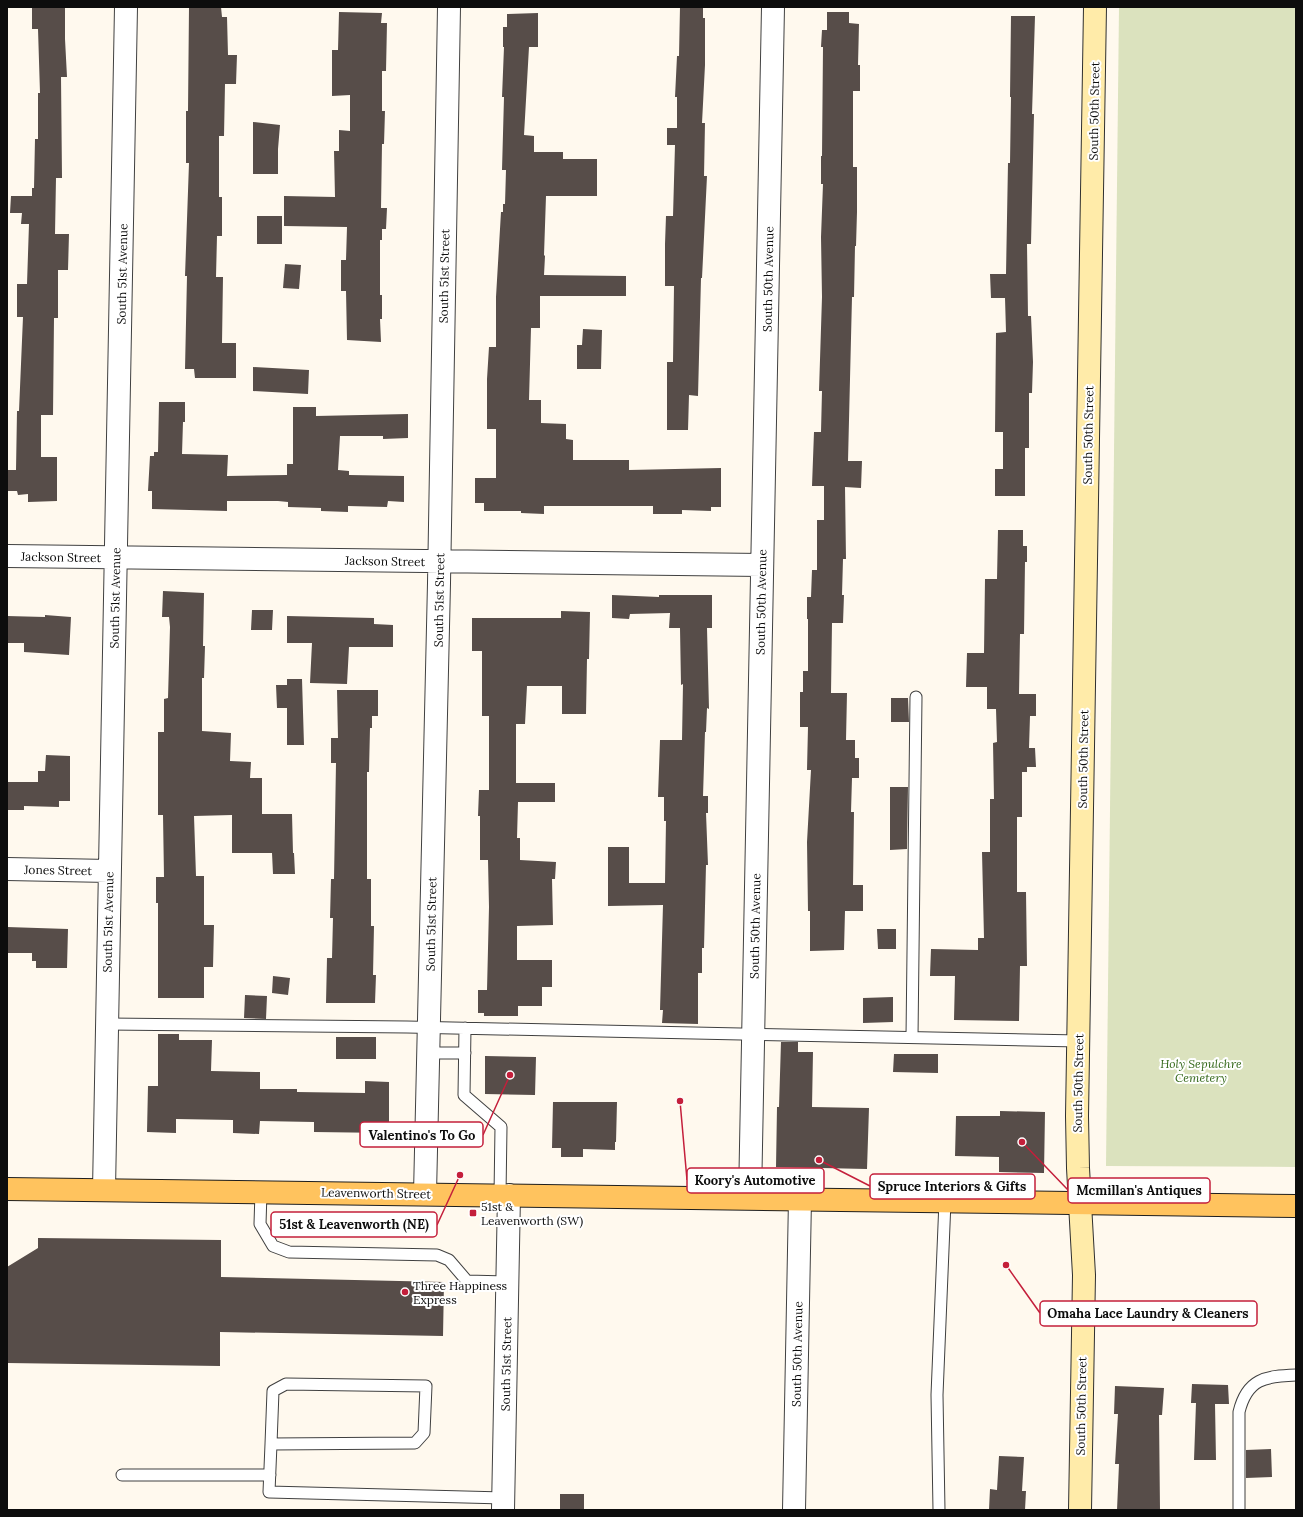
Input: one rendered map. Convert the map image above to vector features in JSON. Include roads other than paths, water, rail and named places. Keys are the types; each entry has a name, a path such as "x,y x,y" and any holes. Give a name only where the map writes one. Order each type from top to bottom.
{"main road":[{"name":"South 50th Street","path":"1080,1510 1084,1275 1078,1157 1079,1041 1095,7"},
{"name":"Leavenworth Street","path":"7,1189 1296,1206"}],"street":[{"name":"South 51st Avenue","path":"104,1190 126,7"},
{"name":"South 51st Street","path":"425,1194 440,562 449,7"},
{"name":"South 50th Avenue","path":"750,1198 773,7"},
{"name":"Jackson Street","path":"7,556 762,566"},
{"name":"Jones Street","path":"7,869 109,871"},
{"name":"South 51st Street","path":"504,1195 507,1282 504,1504"},
{"name":"South 50th Avenue","path":"794,1510 800,1199"}],"lane":[{"path":"912,1037 916,697"},
{"path":"107,1024 465,1028 1079,1041"},
{"path":"465,1028 464,1095 501,1127 504,1195"},
{"path":"428,1052 465,1053"},
{"path":"261,1192 260,1224 273,1246 289,1252 437,1255 449,1260 467,1280 507,1282"},
{"path":"939,1510 937,1395 945,1201"},
{"path":"1238,1510 1239,1412 1246,1392 1259,1380 1296,1375"},
{"path":"271,1444 415,1443 424,1433 426,1386 286,1384 273,1391 269,1492 504,1504"},
{"path":"122,1475 270,1475"}],"place":[{"name":"Valentino's To Go","path":"510,1075"},
{"name":"Koory's Automotive","path":"680,1101"},
{"name":"Mcmillan's Antiques","path":"1022,1142"},
{"name":"Spruce Interiors & Gifts","path":"819,1160"},
{"name":"51st & Leavenworth (NE)","path":"460,1175"},
{"name":"51st & Leavenworth (SW)","path":"473,1213"},
{"name":"Omaha Lace Laundry & Cleaners","path":"1006,1265"},
{"name":"Three Happiness Express","path":"405,1292"}],"park label":[{"name":"Holy Sepulchre Cemetery","path":"1201,1070"}]}
